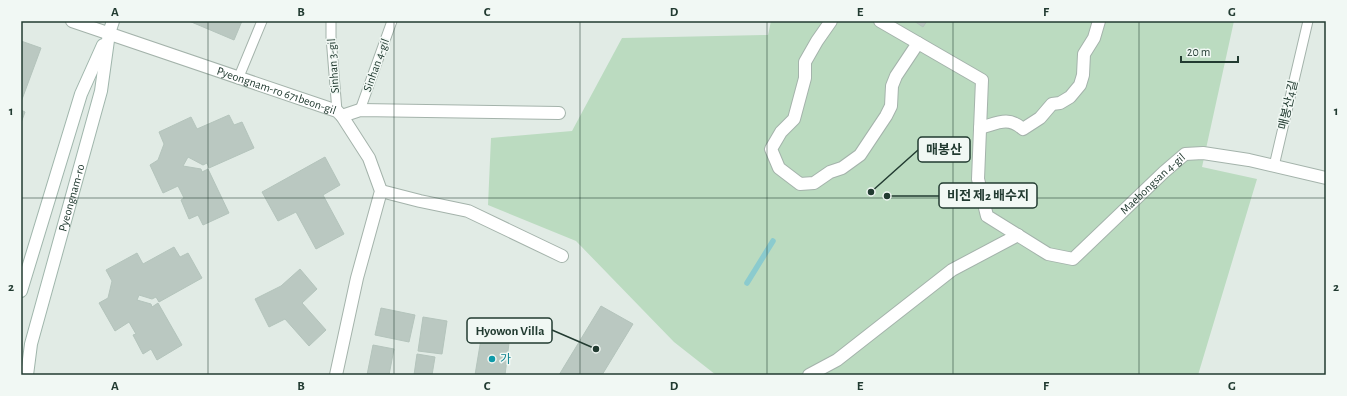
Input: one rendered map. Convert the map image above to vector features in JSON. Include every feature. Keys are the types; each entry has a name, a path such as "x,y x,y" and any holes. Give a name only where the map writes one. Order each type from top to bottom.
{"street":[{"name":"Pyeongnam-ro 671beon-gil","path":"72,21 339,114 369,158 381,191"},
{"name":"Pyeongnam-ro","path":"27,375 31,344 101,91 109,33 113,21"},
{"path":"831,21 805,62 805,78 794,118 781,132 771,149 779,168 800,184 814,183 830,172 842,168 860,155 886,116 891,106 892,86 896,76 918,43"},
{"path":"880,21 982,80 978,179 987,216 1018,235"},
{"path":"980,128 1006,120 1017,124 1023,129 1040,118 1052,104 1060,103 1070,98 1080,85 1084,71 1084,54 1094,38 1099,21"},
{"path":"21,291 81,94 109,33"},
{"path":"339,114 360,110 559,114"},
{"name":"Maebongsan 4-gil","path":"1018,235 1048,254 1073,259 1185,154 1203,153 1249,160 1326,178"},
{"path":"336,375 357,278 381,191 420,202 468,211 562,256"},
{"path":"809,375 837,360 952,270 1018,235"}],"lane":[{"path":"238,79 262,21"},
{"name":"Sinhan 3-gil","path":"331,21 331,36 339,114"},
{"name":"Sinhan 4-gil","path":"360,110 392,21"},
{"name":"매봉산4길","path":"1274,166 1308,21"}],"green space":[{"path":"771,21 1234,21 1202,167 1257,179 1198,375 716,375 674,342 576,241 488,205 491,138 572,131 622,38 768,35"}],"building":[{"path":"189,21 242,21 234,40"},
{"path":"914,21 927,21 923,27"},
{"path":"21,41 41,48 21,102"},
{"path":"21,110 25,112 21,123"},
{"path":"229,115 234,125 242,122 254,148 209,168 207,163 203,165 188,157 183,166 201,169 202,172 208,169 229,213 203,225 198,215 189,219 181,200 184,198 178,186 163,193 150,165 158,160 164,144 159,132 191,117 197,129"},
{"path":"325,157 340,185 323,195 344,234 316,249 296,212 278,221 262,192"},
{"path":"174,247 180,257 188,253 202,278 159,302 156,297 152,299 139,295 137,300 151,304 152,307 158,303 182,345 157,360 151,349 143,354 133,335 136,334 129,322 115,331 99,303 108,298 112,281 106,270 137,253 143,264"},
{"path":"300,269 317,289 302,303 326,330 309,346 285,319 269,327 255,299 281,286"},
{"path":"601,306 633,324 602,375 559,375"},
{"path":"381,308 415,315 409,342 375,335"},
{"path":"423,317 447,321 442,354 418,351"},
{"name":"가","path":"481,339 509,343 505,375 475,375"},
{"path":"373,345 394,349 389,375 367,375"},
{"path":"417,354 435,357 432,375 414,375"}],"waterway":[{"path":"747,283 773,241"}],"place":[{"name":"매봉산","path":"871,192"},
{"name":"비전 제2 배수지","path":"887,196"},
{"name":"Hyowon Villa","path":"596,349"},
{"name":"가","path":"492,359"}]}
